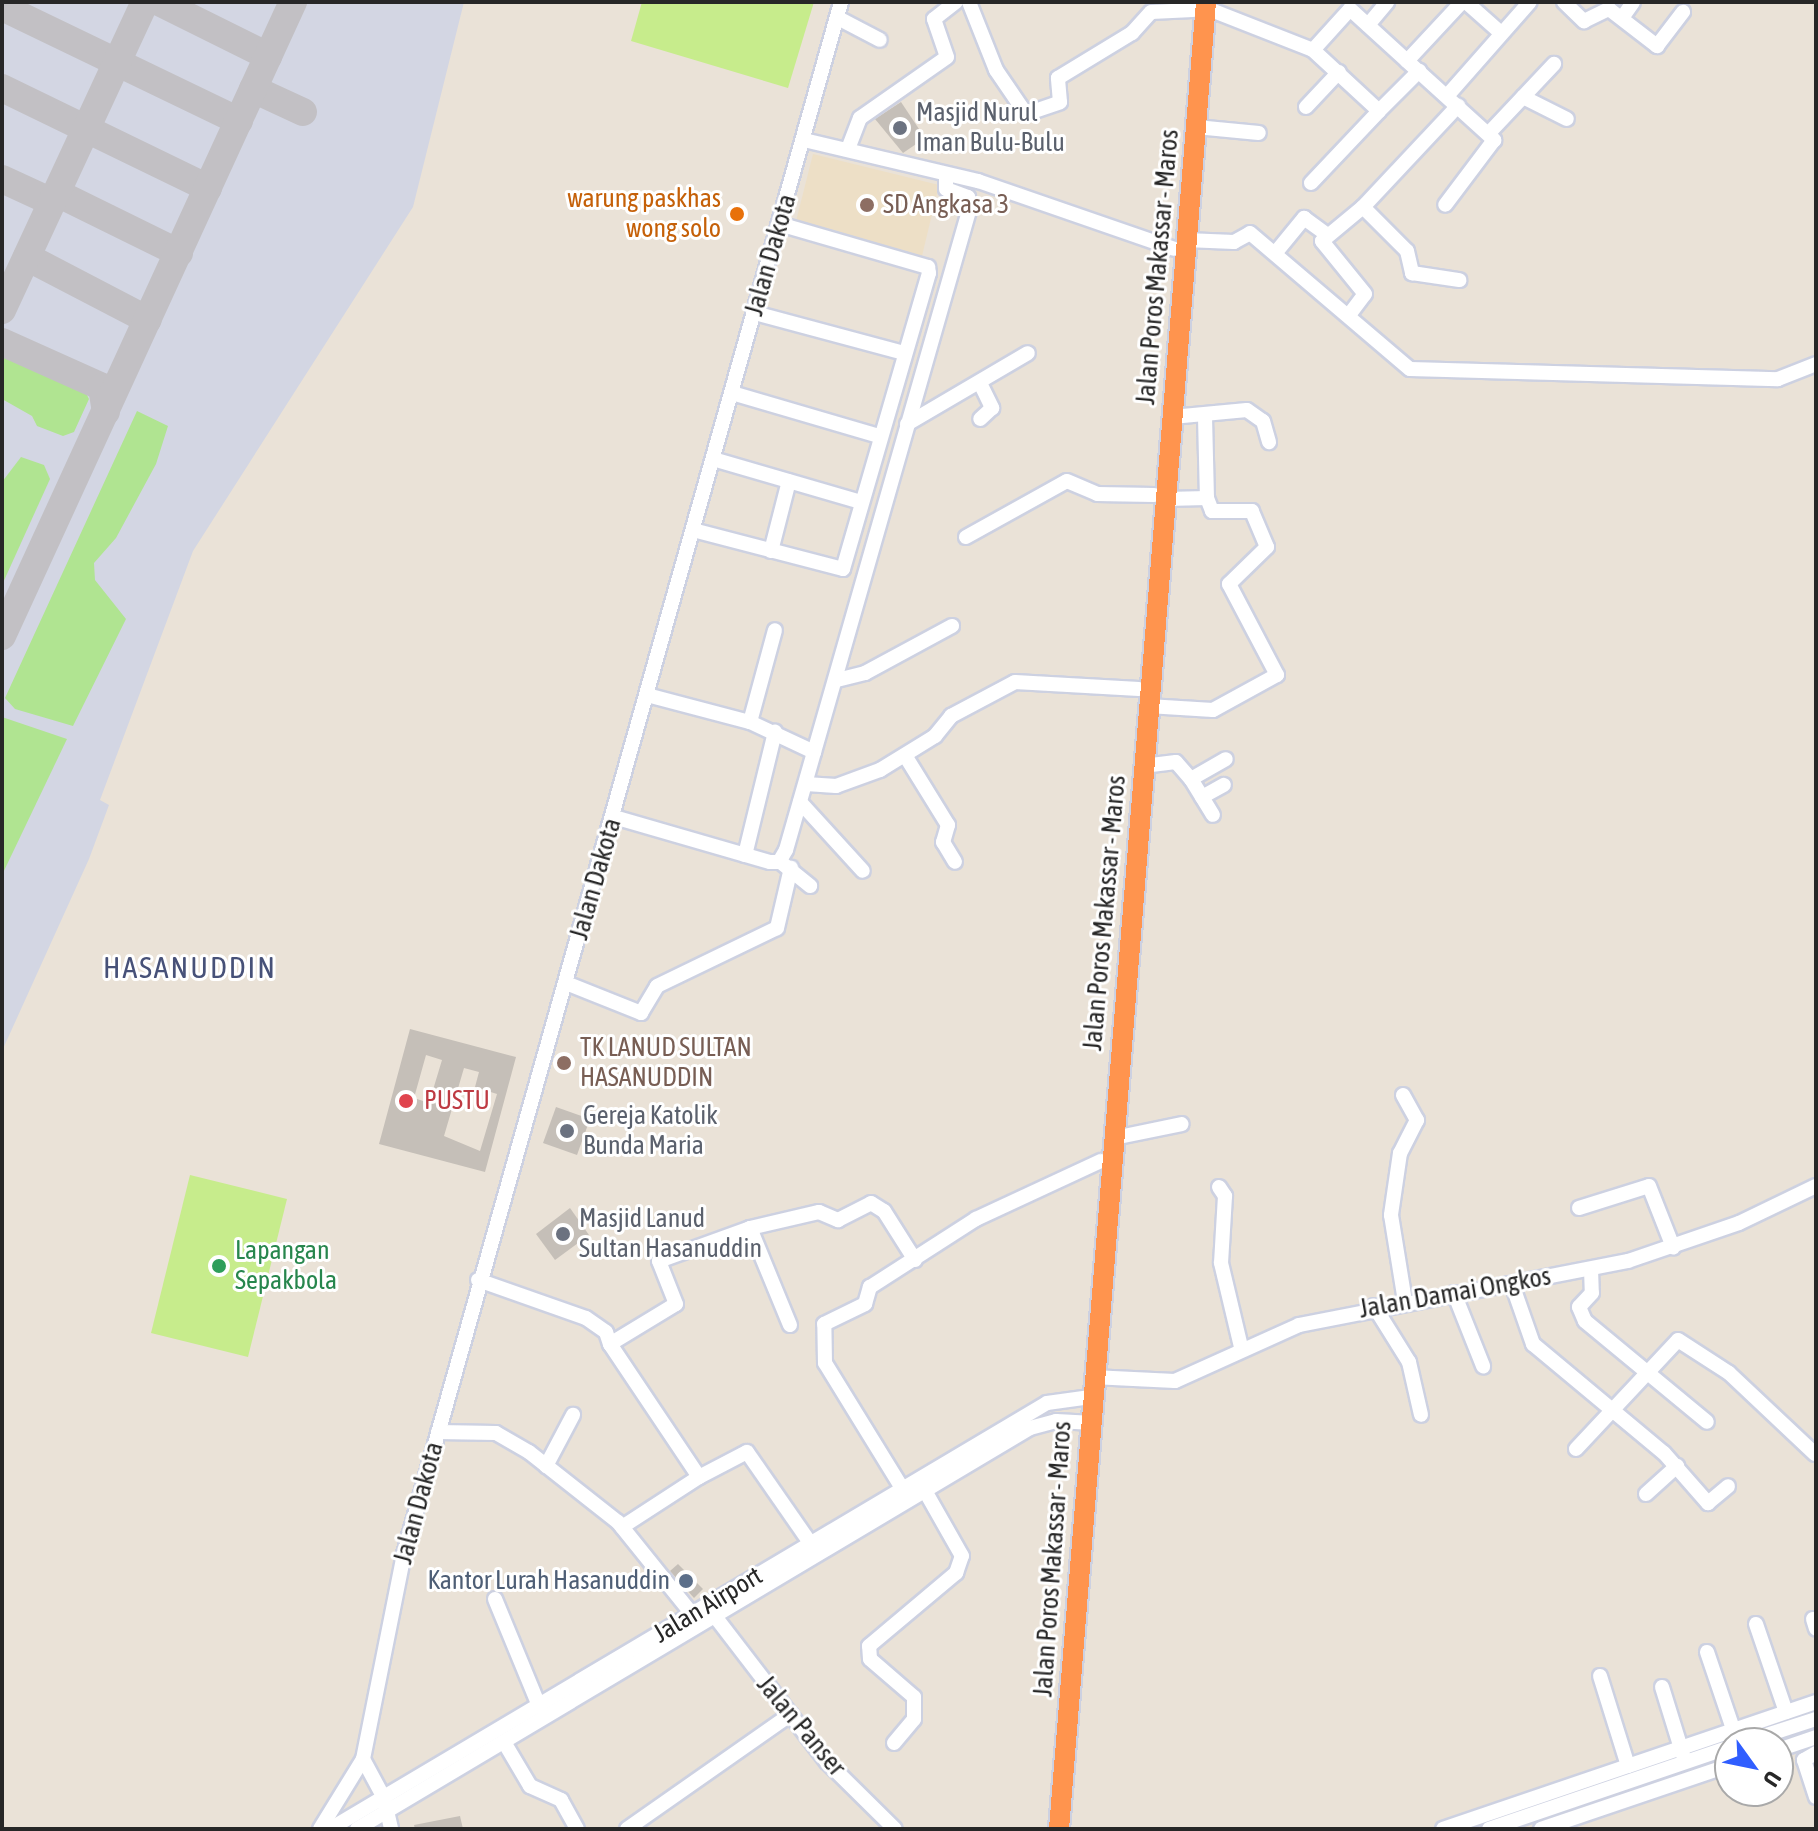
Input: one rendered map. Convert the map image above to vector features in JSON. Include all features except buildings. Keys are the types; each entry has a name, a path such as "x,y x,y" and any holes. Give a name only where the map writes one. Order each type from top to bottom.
{"highway":[{"name":"Jalan Poros Makassar - Maros","path":"1160,497 1172,417 1180,245 1196,127 1200,5"},
{"name":"Jalan Poros Makassar - Maros","path":"1088,1390 1101,1161 1141,733 1200,5"},
{"name":"Jalan Poros Makassar - Maros","path":"1050,1829 1084,1423 1114,1138 1143,766 1141,733"},
{"name":"Jalan Poros Makassar - Maros","path":"1059,1829 1084,1423"}],"street":[{"name":"Jalan Dakota","path":"363,1759 404,1554 478,1280 614,817 841,2"},
{"path":"848,149 860,118 947,57 934,19 956,2"},
{"path":"969,2 996,70 1026,114 1060,102 1058,78 1132,33 1151,12 1200,5 1313,50 1379,111"},
{"path":"1368,25 1387,2"},
{"path":"1407,61 1464,2 1501,33"},
{"path":"1447,96 1530,2"},
{"path":"1564,2 1584,21 1605,7 1657,46 1683,12"},
{"path":"1622,18 1633,2"},
{"path":"1313,50 1345,6 1489,133 1495,143 1445,205"},
{"path":"838,18 880,40"},
{"path":"1489,133 1554,64"},
{"path":"1311,183 1419,71"},
{"path":"1306,107 1339,72"},
{"path":"1523,97 1567,119"},
{"path":"1349,315 1365,294 1322,241 1326,234 1363,207 1458,106"},
{"path":"1196,127 1259,133"},
{"path":"804,140 946,175 1180,245 1234,242 1247,231 1277,251 1410,369 1778,379 1816,364"},
{"path":"566,983 641,1013 657,986 777,928 785,865 800,802 969,211 968,197 946,189 946,175"},
{"path":"1363,207 1407,251 1412,273 1459,280"},
{"path":"1277,251 1304,218 1326,234"},
{"path":"693,530 841,570 904,353 928,267 779,224"},
{"path":"755,313 904,353"},
{"path":"907,424 1028,353"},
{"path":"980,383 992,408 980,419"},
{"path":"732,393 879,436"},
{"path":"1172,417 1205,417 1240,410 1255,414 1269,442"},
{"path":"806,784 848,783 906,757 951,716 1015,682 1144,697 1213,710 1277,675 1229,584 1267,547 1248,507 1212,511 1207,498 1205,417"},
{"path":"713,459 861,502"},
{"path":"771,551 789,481"},
{"path":"966,537 1067,481 1097,494 1207,498"},
{"path":"837,680 865,673 952,626"},
{"path":"750,722 775,630"},
{"path":"647,695 750,722 814,752"},
{"path":"745,855 775,732"},
{"path":"906,757 946,820 943,842 955,862"},
{"path":"1191,779 1226,759"},
{"path":"1143,766 1176,762 1191,779 1213,815"},
{"path":"1202,797 1224,785"},
{"path":"800,802 863,871"},
{"path":"614,817 785,865 810,886"},
{"path":"1403,1095 1417,1120 1400,1153 1391,1215 1405,1301"},
{"path":"1114,1138 1182,1124"},
{"path":"902,1488 825,1363 823,1331 833,1317 865,1304 870,1287 1001,1204 1101,1161"},
{"path":"1579,1208 1649,1186 1673,1247"},
{"name":"Jalan Damai Ongkos","path":"1088,1390 1175,1381 1241,1347 1374,1306 1591,1269 1673,1247 1816,1186"},
{"path":"1219,1187 1225,1196 1221,1263 1241,1347"},
{"path":"610,1344 676,1304 659,1261 750,1228 819,1212 838,1220 871,1203 884,1211 915,1260"},
{"path":"750,1228 790,1325"},
{"path":"1591,1269 1592,1293 1579,1307 1585,1321 1644,1373 1707,1422"},
{"path":"478,1280 586,1318 606,1332 610,1344 699,1477"},
{"path":"1512,1284 1526,1336 1677,1466 1708,1503 1728,1486"},
{"path":"1454,1293 1483,1366"},
{"path":"1374,1306 1409,1362 1421,1415"},
{"path":"1576,1449 1673,1342 1683,1340 1815,1454"},
{"name":"Jalan Airport","path":"330,1829 386,1804 504,1742 692,1614 732,1598 925,1491 1056,1398 1088,1390"},
{"path":"546,1466 573,1415"},
{"name":"Jalan Airport","path":"361,1828 386,1804 539,1706 562,1701 714,1615 732,1598 811,1544 902,1488 992,1444 1045,1423 1084,1423"},
{"path":"438,1432 496,1433 546,1466 622,1527 692,1614"},
{"path":"622,1527 699,1477 747,1452 811,1544"},
{"path":"1646,1494 1677,1466"},
{"path":"894,1743 917,1708 914,1697 870,1659 869,1646 956,1573 962,1556 925,1491"},
{"path":"495,1599 539,1706"},
{"name":"Jalan Panser","path":"714,1615 827,1762 895,1829"},
{"path":"1756,1624 1786,1712"},
{"path":"1707,1652 1732,1727"},
{"path":"1600,1676 1628,1766"},
{"path":"1662,1687 1691,1778"},
{"path":"1739,1727 1816,1702"},
{"path":"627,1829 791,1714"},
{"path":"1791,1727 1816,1719"},
{"path":"1794,1745 1816,1737"},
{"path":"1489,1829 1524,1823 1683,1756 1714,1739"},
{"path":"504,1742 530,1786 561,1800 577,1829"},
{"path":"1443,1829 1628,1766 1714,1750"},
{"path":"1816,1753 1804,1760 1816,1797"},
{"path":"363,1759 386,1804 391,1829"},
{"path":"320,1829 363,1759"},
{"path":"1541,1829 1714,1770"}],"shaded area":[{"path":"2,2 464,2 413,207 193,551 100,800 109,805 89,859 2,1051"},
{"name":"SD Angkasa 3","path":"813,154 939,185 922,256 795,225"}],"green space":[{"path":"642,2 814,2 788,88 631,41"},
{"path":"2,352 83,387 89,399 74,432 63,436 37,426 32,416 2,399"},
{"path":"137,411 168,426 156,464 116,538 94,563 95,580 126,619 73,726 15,709 5,698"},
{"path":"21,457 44,465 50,479 2,585 2,482"},
{"path":"2,717 67,739 2,875"},
{"name":"Lapangan Sepakbola","path":"190,1175 287,1199 248,1357 151,1333"}],"taxiway":[{"path":"2,310 145,2"},
{"path":"159,2 268,56"},
{"path":"2,636 293,2"},
{"path":"2,7 239,121"},
{"path":"2,88 208,188"},
{"path":"253,89 303,112"},
{"path":"2,179 52,202"},
{"path":"57,193 179,253"},
{"path":"27,257 148,320"},
{"path":"2,342 102,387 106,412"}],"place":[{"name":"Masjid Nurul Iman Bulu-Bulu","path":"900,128"},
{"name":"SD Angkasa 3","path":"867,205"},
{"name":"warung paskhas wong solo","path":"737,214"},
{"name":"TK LANUD SULTAN HASANUDDIN","path":"564,1063"},
{"name":"PUSTU","path":"406,1101"},
{"name":"Gereja Katolik Bunda Maria","path":"567,1131"},
{"name":"Masjid Lanud Sultan Hasanuddin","path":"563,1234"},
{"name":"Lapangan Sepakbola","path":"219,1266"},
{"name":"Kantor Lurah Hasanuddin","path":"686,1581"}],"district":[{"name":"HASANUDDIN","path":"190,967"}]}
